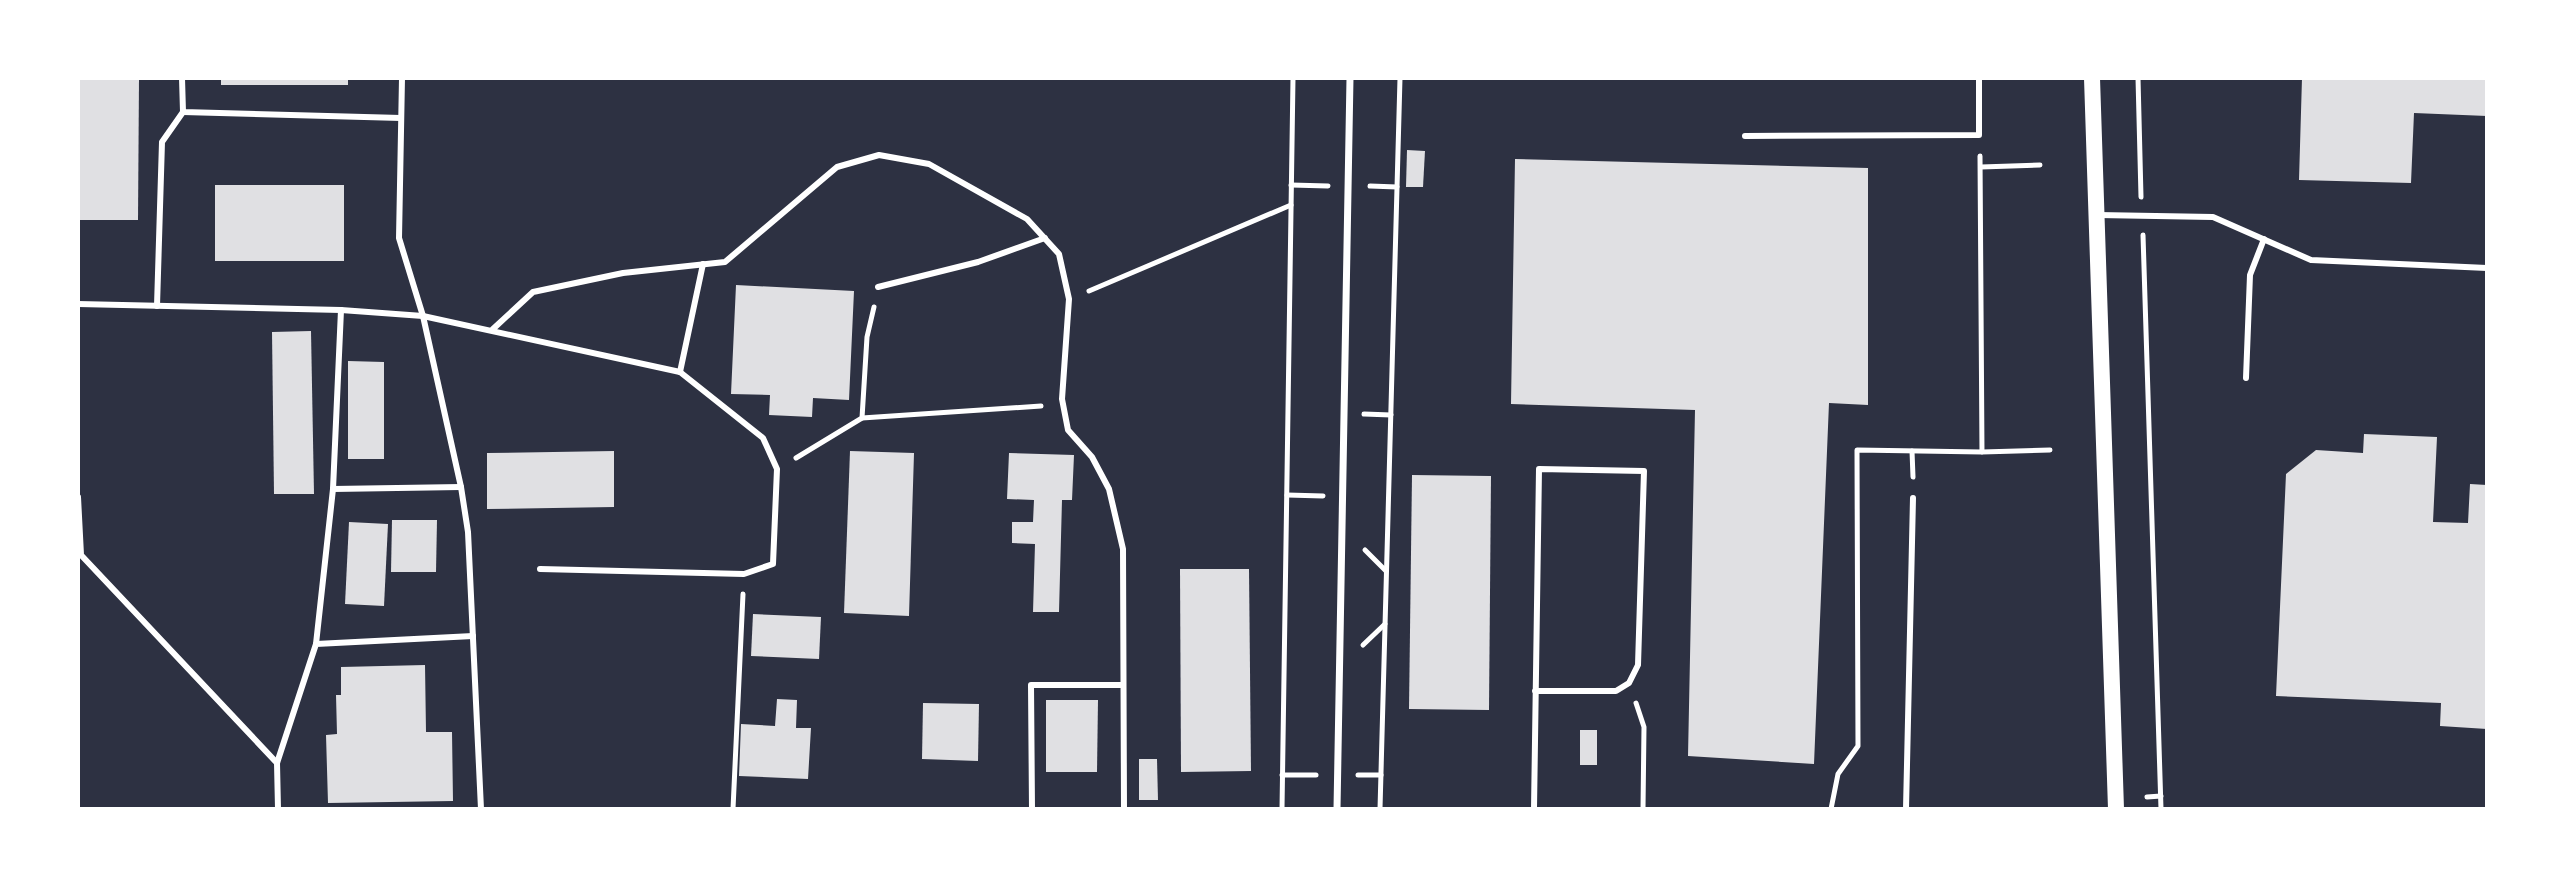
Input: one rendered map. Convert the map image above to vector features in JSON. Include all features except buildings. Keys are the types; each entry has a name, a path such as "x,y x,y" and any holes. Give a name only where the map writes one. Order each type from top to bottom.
{"main road":[{"path":"2092,78 2116,809"}],"street":[{"path":"1337,809 1350,78"}],"lane":[{"path":"157,306 162,142 183,112 182,78"},
{"path":"402,78 399,238 423,316 461,487 469,546 481,809"},
{"path":"1745,136 1979,135 1979,78"},
{"path":"183,112 401,118"},
{"path":"493,329 533,292 623,273 725,262 837,167 879,155 929,164 1027,219 1059,254 1069,299 1063,404 1068,430 1092,457 1109,489 1123,549 1124,809"},
{"path":"2098,215 2213,217 2311,260 2487,268"},
{"path":"878,287 978,262 1045,238"},
{"path":"2246,378 2250,275 2264,239"},
{"path":"680,372 703,264"},
{"path":"78,304 341,310 423,316 493,329 680,372 763,438 777,469 773,564 744,574 540,569"},
{"path":"278,809 277,763 316,644 333,489 341,310"},
{"path":"1534,809 1535,691 1539,469 1644,471 1638,665 1629,683 1616,691 1535,691"},
{"path":"333,489 461,487"},
{"path":"78,497 80,559 277,763"},
{"path":"1906,809 1913,498"},
{"path":"316,644 473,636"},
{"path":"1032,809 1031,685 1123,685"}],"path":[{"path":"1282,809 1293,78"},
{"path":"1380,809 1400,78"},
{"path":"2138,78 2161,809"},
{"path":"1979,135 1982,452"},
{"path":"1981,167 2040,165"},
{"path":"1069,299 1291,205"},
{"path":"862,418 867,337 878,287"},
{"path":"777,469 862,418 1063,404"},
{"path":"1831,809 1838,774 1858,746 1857,450 2050,450"},
{"path":"1287,495 1344,496"},
{"path":"733,809 744,574"},
{"path":"1629,683 1644,727 1643,809"},
{"path":"2147,797 2161,796"}]}
